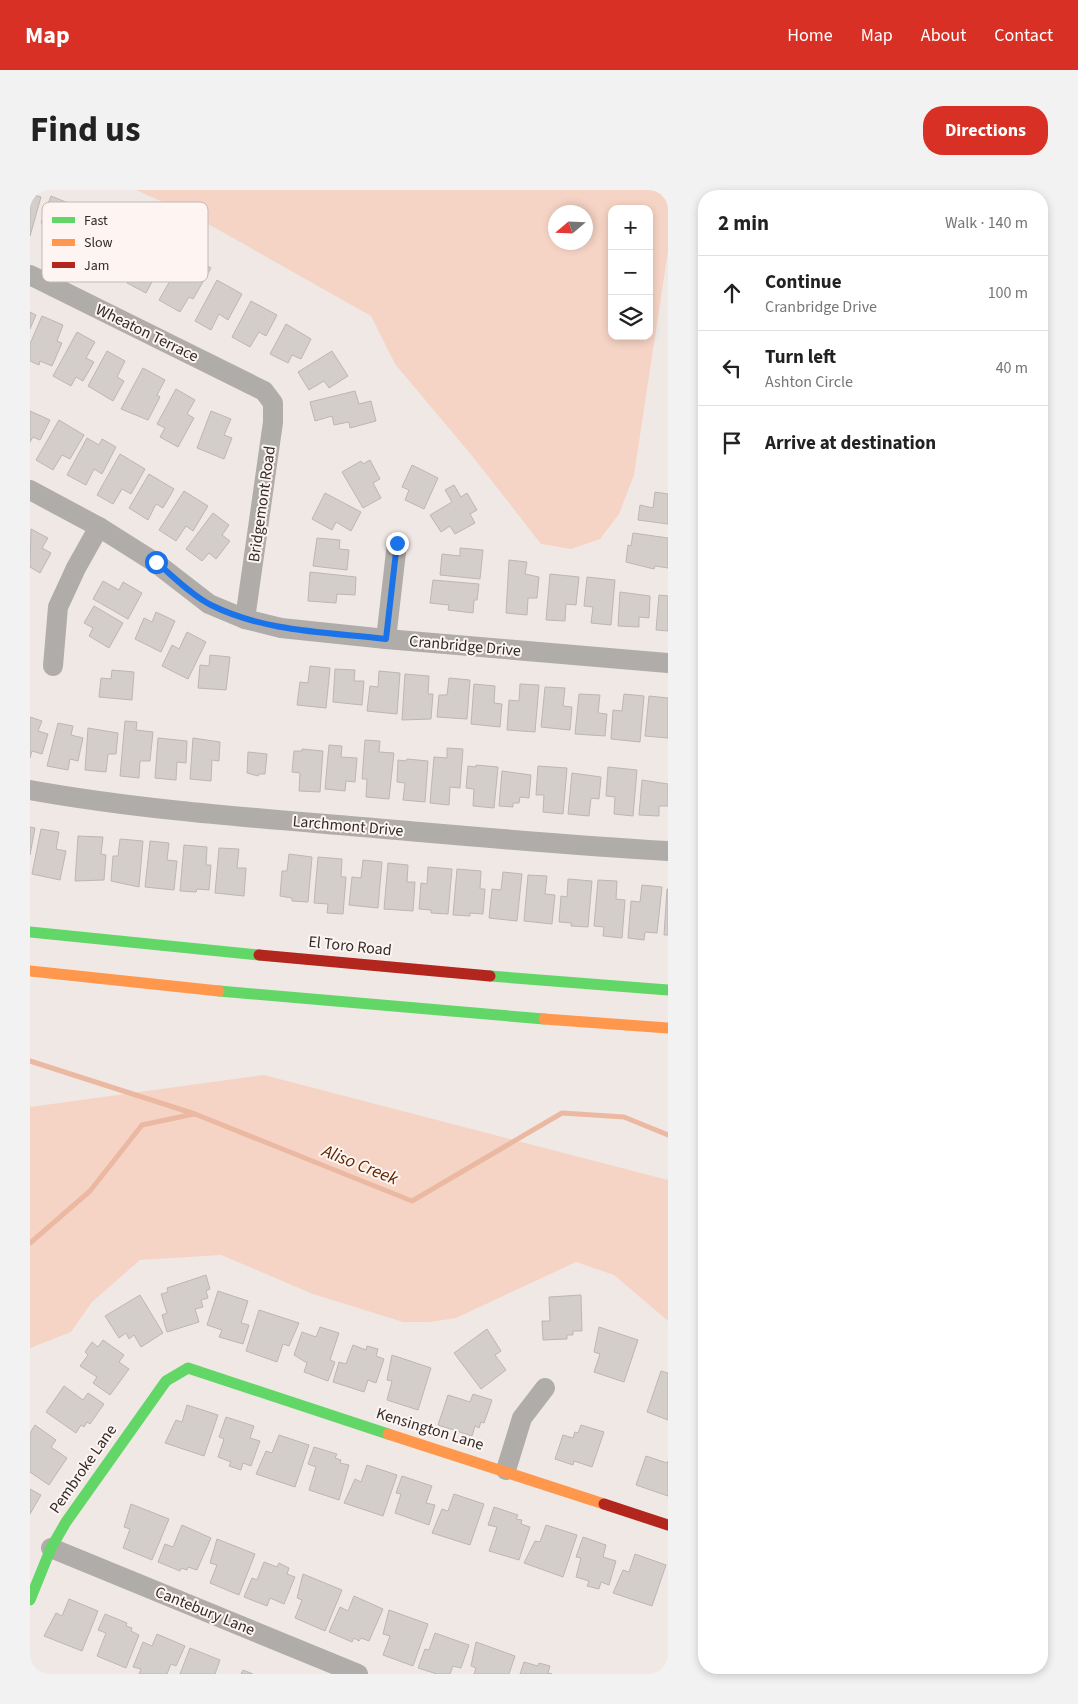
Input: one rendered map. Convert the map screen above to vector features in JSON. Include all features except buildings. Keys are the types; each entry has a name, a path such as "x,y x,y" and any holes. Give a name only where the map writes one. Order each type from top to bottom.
{"main road":[{"name":"El Toro Road","path":"30,932 136,944 613,988 668,990"},
{"path":"30,971 164,986 668,1028"},
{"name":"Kensington Lane","path":"182,1370 194,1369 268,1396 506,1470 668,1524"},
{"name":"Pembroke Lane","path":"30,1600 51,1548 79,1503 166,1381 182,1370"}],"street":[{"name":"Wheaton Terrace","path":"30,275 42,281"},
{"name":"Wheaton Terrace","path":"44,282 264,391"},
{"name":"Bridgemont Road","path":"244,619 273,422 273,403 264,391"},
{"name":"Cranbridge Drive","path":"30,490 99,527 156,562 209,604 244,619 281,628 386,639 668,663"},
{"path":"53,666 58,607 99,527"},
{"path":"386,639 397,543"},
{"name":"Larchmont Drive","path":"30,790 85,800 220,815 581,846 668,851"},
{"path":"506,1470 522,1418 545,1388"},
{"name":"Cantebury Lane","path":"51,1548 358,1674"}],"shaded area":[{"path":"136,190 668,190 668,251 634,475 619,514 600,539 571,549 541,544 473,457 395,364 371,316 208,224 208,202 163,202"},
{"path":"264,1075 668,1180 668,1321 614,1275 576,1262 456,1318 429,1322 403,1322 313,1294 221,1255 140,1260 92,1302 71,1332 30,1348 30,1107"}],"waterway":[{"name":"Aliso Creek","path":"30,1061 195,1114 412,1201 562,1113 624,1117 668,1135"},
{"path":"30,1243 90,1191 142,1125 194,1114"}],"traffic: fast":[{"path":"30,932 259,955"},
{"path":"490,976 668,990"},
{"path":"219,991 544,1019"},
{"path":"30,1600 51,1548 66,1522 166,1381 188,1368 388,1434"}],"traffic: slow":[{"path":"30,971 219,991"},
{"path":"544,1019 668,1028"},
{"path":"388,1434 604,1504"}],"traffic: jam":[{"path":"259,955 490,976"},
{"path":"604,1504 668,1525"}],"route":[{"path":"156,562 209,604 244,619 281,628 386,639 397,543"}]}
